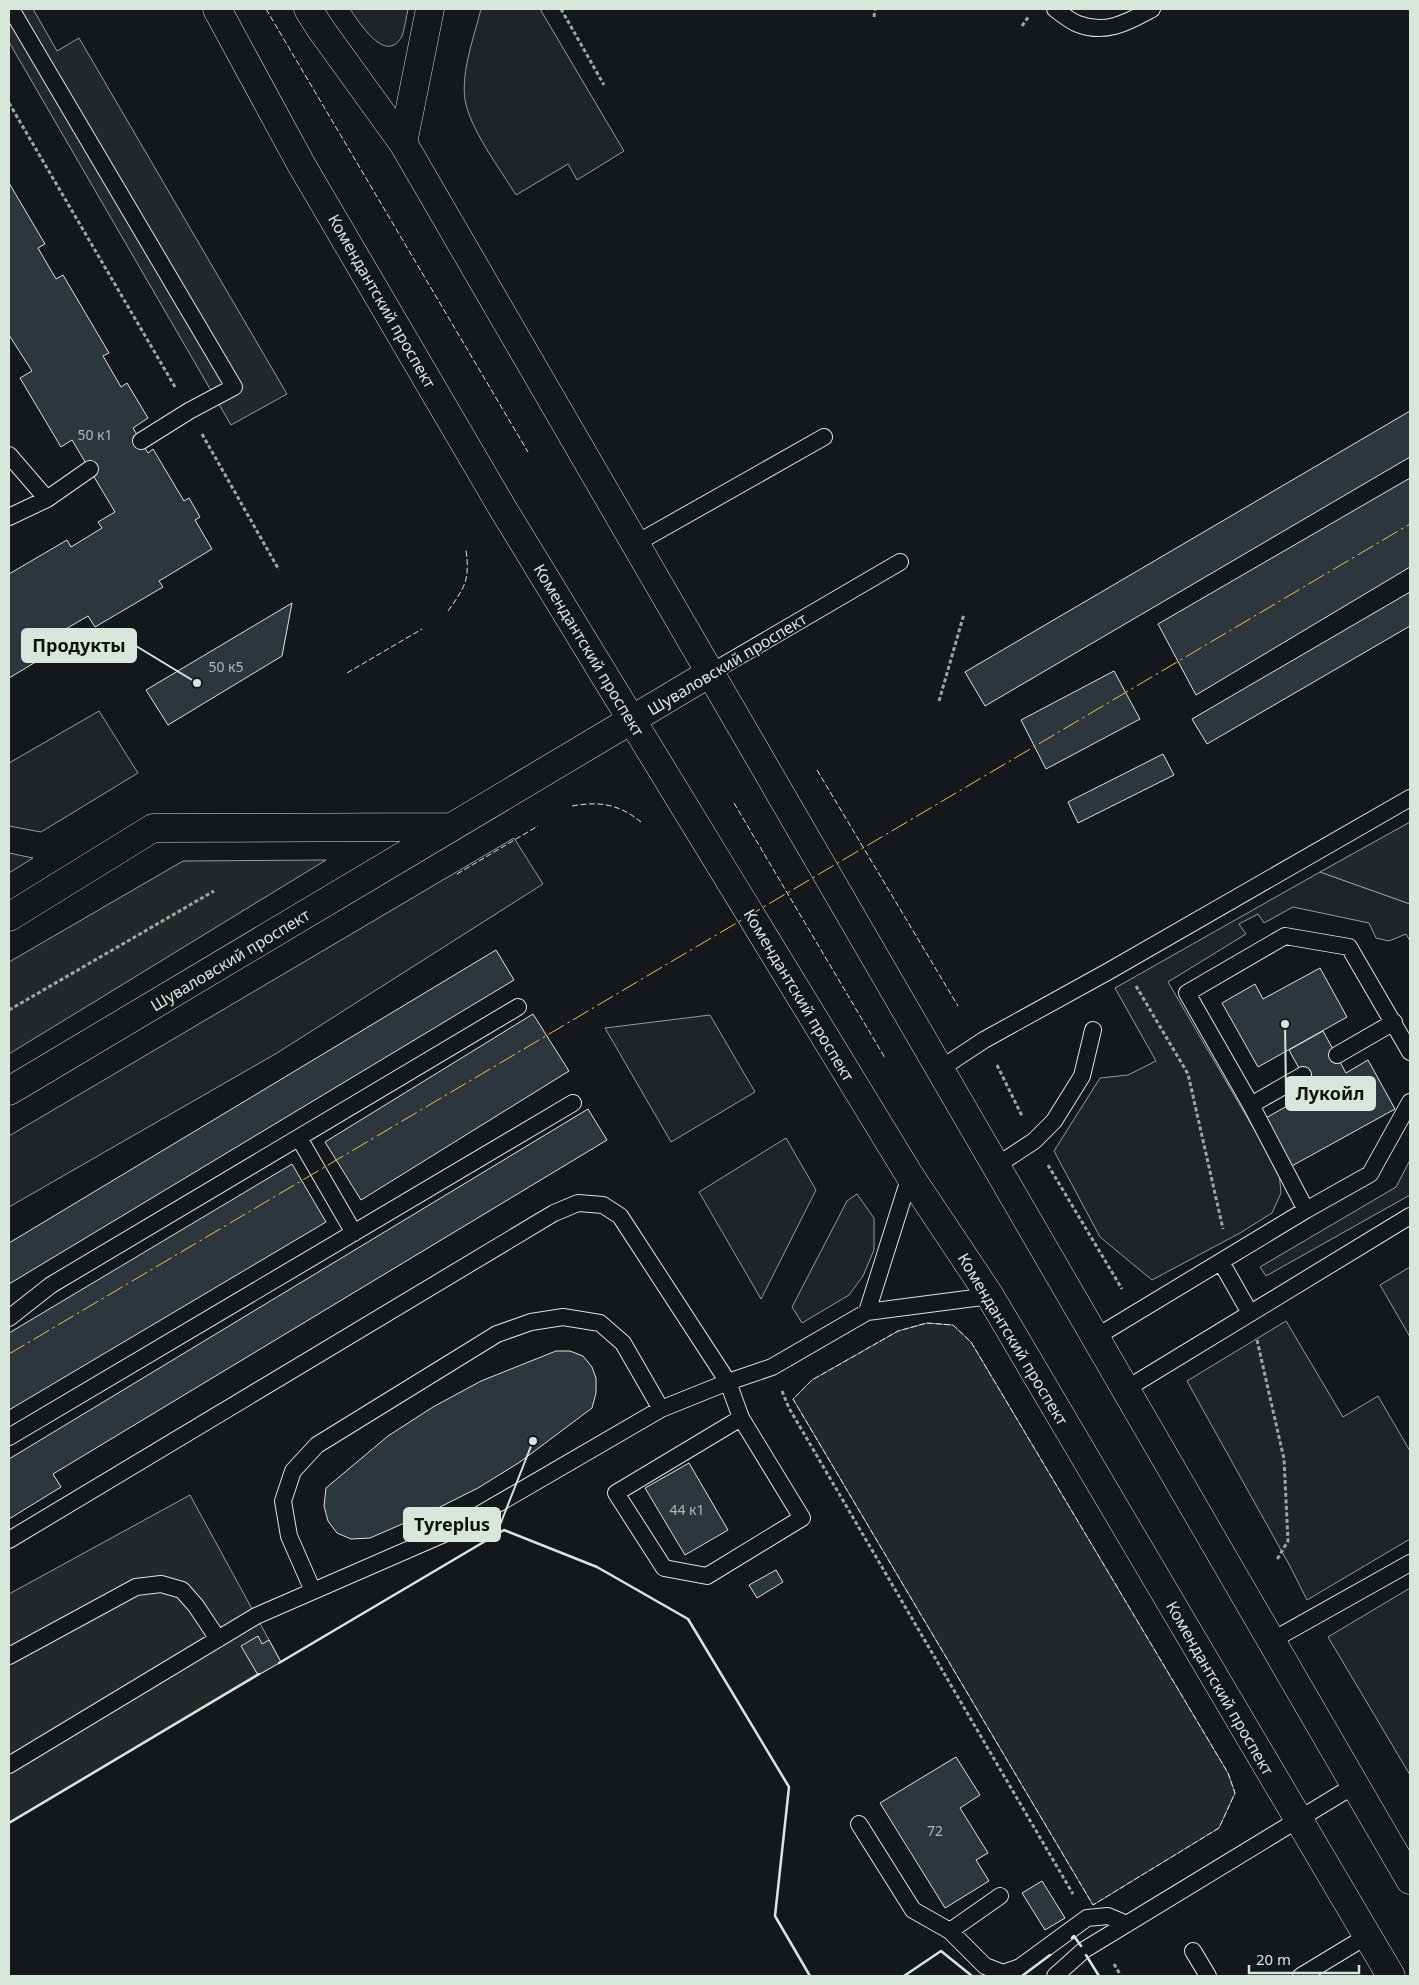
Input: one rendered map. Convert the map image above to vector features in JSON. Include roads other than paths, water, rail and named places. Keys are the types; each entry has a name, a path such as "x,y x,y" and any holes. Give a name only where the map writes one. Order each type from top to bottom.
{"main road":[{"name":"Комендантский проспект","path":"218,9 301,164 503,509 910,1176 990,1296 1391,1976"},
{"path":"308,9 403,143 1410,1880"},
{"path":"403,143 430,9"},
{"name":"Шуваловский проспект","path":"9,1091 710,673"},
{"path":"9,917 153,828 451,828"}],"lane":[{"path":"11,9 234,387 189,411 141,441"},
{"path":"1055,9 1078,24 1101,29 1126,23 1152,9"},
{"path":"635,544 824,437"},
{"path":"9,455 47,499"},
{"path":"9,518 47,499 90,469"},
{"name":"Шуваловский проспект","path":"710,673 900,562"},
{"path":"940,1069 984,1040 1410,798"},
{"path":"1306,1210 1251,1105 1187,993 1285,936 1349,947 1410,1052"},
{"path":"9,1318 51,1285 518,1008"},
{"path":"1337,1055 1394,1022"},
{"path":"996,1166 1034,1141 1054,1121 1082,1076 1094,1030"},
{"path":"1251,1105 1303,1075"},
{"path":"1096,1337 1306,1210 1370,1174 1410,1102"},
{"path":"9,1436 573,1103"},
{"path":"299,1138 354,1233"},
{"path":"867,1312 910,1176"},
{"path":"9,1540 554,1213 578,1203 603,1205 620,1216 728,1382 741,1418 802,1518 707,1576 664,1568 616,1493 741,1418"},
{"path":"1126,1389 1410,1216"},
{"path":"1221,1262 1250,1313"},
{"path":"9,1765 256,1616 451,1531 661,1409 728,1382 772,1367 867,1312 990,1296"},
{"path":"313,1591 289,1536 283,1501 293,1471 317,1445 498,1334 531,1322 563,1317 600,1322 623,1343 661,1409"},
{"path":"1271,1641 1410,1563"},
{"path":"9,1656 136,1587 161,1584 182,1590 196,1606 218,1639"},
{"path":"1055,1976 1084,1950 1355,1785"},
{"path":"859,1824 913,1910 950,1931 985,1966 1003,1973 1020,1967 1087,1918 1108,1916 1127,1924"},
{"path":"950,1931 1000,1896"},
{"path":"1301,1976 1367,1936"},
{"path":"1193,1952 1208,1976"}],"place":[{"name":"Продукты","path":"197,683"},
{"name":"Лукойл","path":"1285,1024"},
{"name":"Tyreplus","path":"533,1441"}]}
